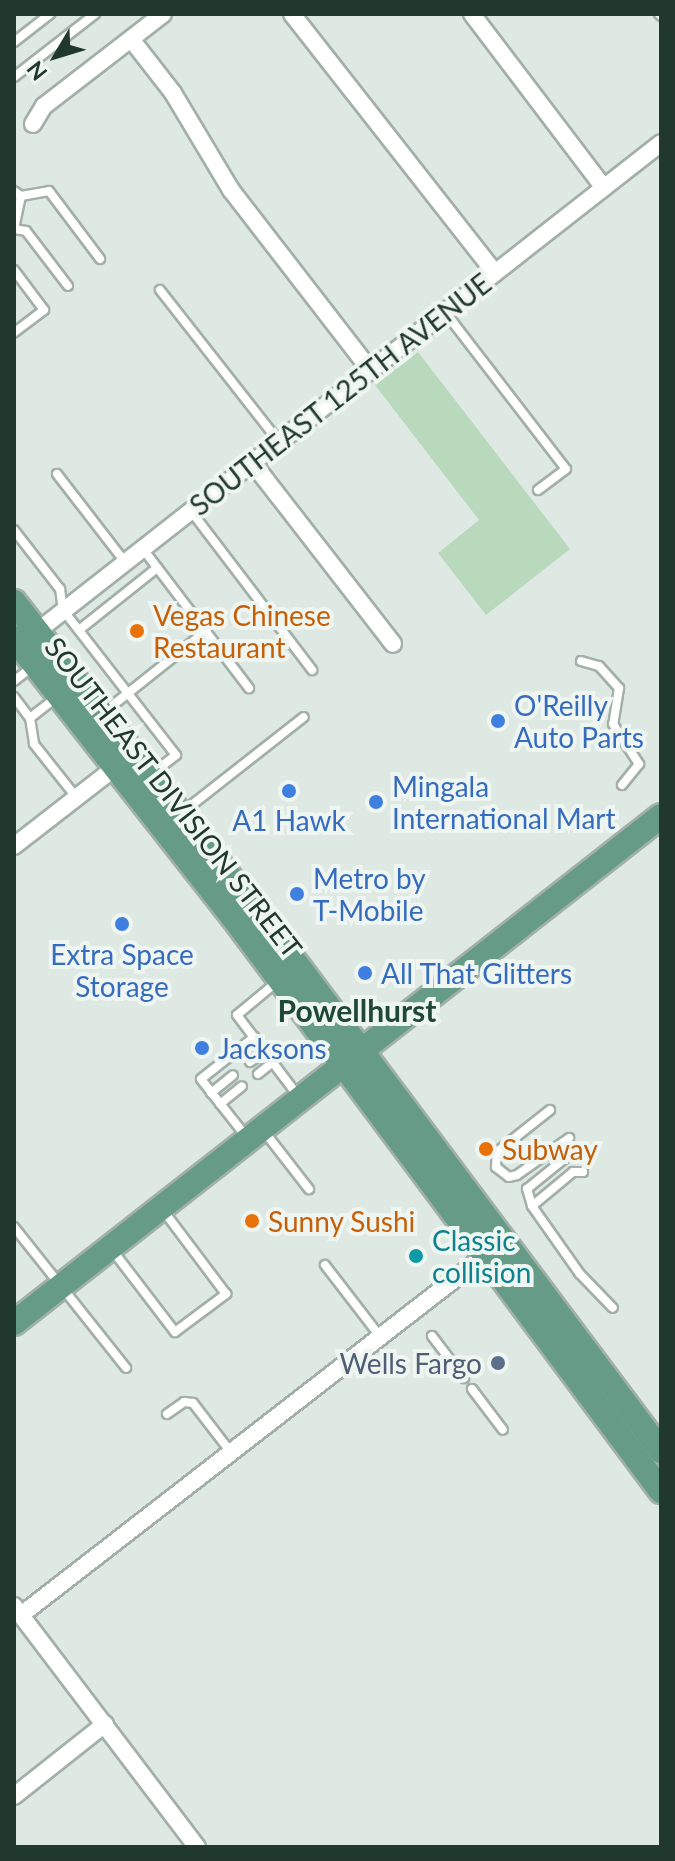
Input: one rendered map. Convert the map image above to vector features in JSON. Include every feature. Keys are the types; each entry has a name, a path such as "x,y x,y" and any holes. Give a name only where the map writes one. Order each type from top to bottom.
{"main road":[{"name":"SOUTHEAST DIVISION STREET","path":"14,602 23,638 35,665 278,981 352,1059 504,1242 661,1451"},
{"name":"SOUTHEAST DIVISION STREET","path":"23,638 102,715 180,814 352,1059 484,1257 661,1491"},
{"path":"116,767 150,775"},
{"path":"14,1323 661,816"}],"street":[{"path":"33,124 44,106 163,14"},
{"path":"292,14 495,273"},
{"path":"472,14 604,188"},
{"path":"131,39 173,93 231,190 370,370"},
{"name":"SOUTHEAST 125TH AVENUE","path":"23,638 125,562 661,143"},
{"path":"252,462 393,644"},
{"path":"14,846 116,767"},
{"path":"197,1847 18,1610 504,1242"},
{"path":"14,1796 105,1724"}],"lane":[{"path":"14,42 50,14"},
{"path":"14,77 95,14"},
{"path":"68,286 26,231 14,229 18,193 49,191 100,259"},
{"path":"14,270 44,310 14,333"},
{"path":"160,290 279,442"},
{"path":"445,312 566,469 538,490"},
{"path":"57,474 125,562"},
{"path":"191,510 312,670"},
{"path":"14,530 60,589 63,610 176,755 150,775"},
{"path":"142,548 249,688"},
{"path":"79,630 157,568"},
{"path":"102,715 206,631"},
{"path":"581,661 599,666 619,688 613,724 639,764 622,785"},
{"path":"14,681 35,665"},
{"path":"30,718 59,695"},
{"path":"14,697 30,718 34,744 76,797"},
{"path":"180,814 304,717"},
{"path":"278,981 237,1015 300,1099"},
{"path":"254,1037 201,1079 220,1104 255,1134 309,1189"},
{"path":"250,1062 265,1051"},
{"path":"258,1074 273,1062"},
{"path":"211,1093 233,1075"},
{"path":"220,1104 242,1086"},
{"path":"550,1110 497,1152 496,1167 509,1177 517,1175 569,1138"},
{"path":"574,1151 527,1189 532,1206 580,1274 613,1308"},
{"path":"532,1206 573,1172 583,1172"},
{"path":"110,1247 175,1332 226,1294 161,1207"},
{"path":"14,1227 126,1368"},
{"path":"325,1265 379,1335"},
{"path":"432,1336 464,1378"},
{"path":"472,1389 503,1430"},
{"path":"167,1414 184,1402 193,1403 230,1451"}],"green space":[{"path":"418,352 570,549 486,615 438,553 479,520 375,385"}],"place":[{"name":"Vegas Chinese Restaurant","path":"137,631"},
{"name":"O'Reilly Auto Parts","path":"498,721"},
{"name":"A1 Hawk","path":"289,791"},
{"name":"Mingala International Mart","path":"376,802"},
{"name":"Metro by T-Mobile","path":"297,894"},
{"name":"Extra Space Storage","path":"122,924"},
{"name":"All That Glitters","path":"365,973"},
{"name":"Jacksons","path":"202,1048"},
{"name":"Subway","path":"486,1149"},
{"name":"Sunny Sushi","path":"252,1221"},
{"name":"Classic collision","path":"416,1256"},
{"name":"Wells Fargo","path":"498,1363"}],"district":[{"name":"Powellhurst","path":"357,1010"}]}
